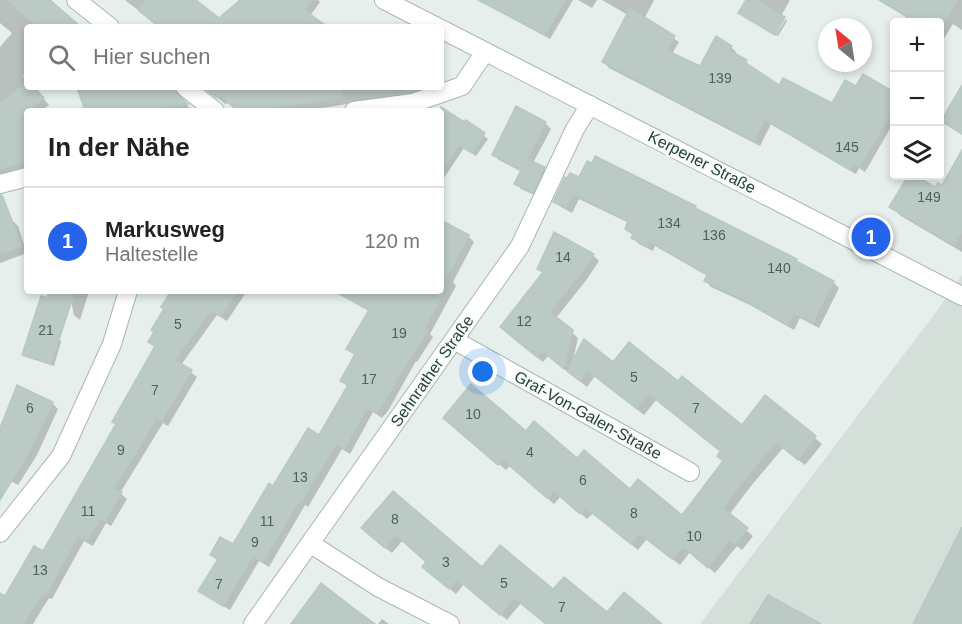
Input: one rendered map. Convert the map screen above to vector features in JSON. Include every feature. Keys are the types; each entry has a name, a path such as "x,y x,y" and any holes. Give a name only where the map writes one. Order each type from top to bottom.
{"street":[{"path":"76,0 106,24"},
{"name":"Kerpener Straße","path":"384,0 431,24"},
{"name":"Kerpener Straße","path":"444,31 962,296"},
{"path":"376,108 413,103 462,86 485,52"},
{"path":"189,90 211,108"},
{"name":"Sehnrather Straße","path":"253,624 520,246 575,129 590,105"},
{"path":"0,184 24,178"},
{"path":"0,533 61,456 112,344 127,294"},
{"name":"Graf-Von-Galen-Straße","path":"454,340 690,472"},
{"path":"311,544 378,587 450,624"}],"shaded area":[{"path":"962,275 962,624 700,624 936,312"}],"building":[{"path":"7,0 50,0 78,24 35,24"},
{"path":"146,0 196,0 219,18 240,0 312,0 304,10 324,24 155,24 138,10"},
{"path":"478,0 565,0 545,35"},
{"path":"746,0 757,0 785,17 775,35 738,13"},
{"path":"880,0 957,0 944,22 944,18 907,18 908,16"},
{"path":"630,8 675,36 666,50 700,66 716,36 732,46 729,50 747,60 746,63 779,85 783,78 832,103 845,80 856,86 863,74 890,90 890,115 860,167 854,164 850,170 765,120 754,141 602,62"},
{"path":"24,84 24,90 37,90 44,98 32,108 24,108 24,115 21,117 24,120 24,162 0,169 0,104"},
{"path":"962,85 962,134 944,123 944,116"},
{"path":"78,90 176,90 188,104 163,108 84,108"},
{"path":"207,90 342,90 342,97 278,108 235,108 222,97 217,98"},
{"path":"516,106 546,122 527,159 545,167 533,192 514,184 521,170 492,155"},
{"path":"444,109 485,133 472,153 459,145 444,168"},
{"path":"962,150 962,232 954,245 889,207 906,180 923,180 935,187 938,183 942,185"},
{"path":"595,156 696,206 695,208 797,259 796,261 834,281 813,323 794,313 788,326 742,299 704,281 707,275 649,241 647,246 631,238 633,234 625,229 628,221 573,194 566,208 553,202 565,177 567,178 570,173 579,177 587,161 592,163"},
{"path":"0,195 2,195 22,246 0,254"},
{"path":"444,222 469,235 444,282"},
{"path":"554,232 594,254 550,312 573,330 564,369 542,351 537,357 500,327 543,272 537,269"},
{"path":"48,294 74,294 51,364 22,355 41,296 47,298"},
{"path":"169,294 236,294 221,316 211,310 175,360 192,370 162,421 157,418 114,488 122,492 105,521 100,518 87,542 78,536 46,595 43,593 23,624 0,624 0,593 5,596 34,546 43,551 116,424 112,422 155,346 148,342 154,332 151,330 164,309 161,307"},
{"path":"340,294 443,294 424,329 428,330 382,405 376,413 367,408 344,449 336,444 263,562 253,556 223,606 198,591 218,559 210,555 220,537 233,544 269,483 273,486 308,428 319,435 348,385 340,381 355,354 346,349 369,310"},
{"path":"584,339 613,362 629,342 678,381 682,376 742,425 765,395 816,436 798,460 776,442 745,479 723,508 748,528 735,544 729,540 708,568 683,547 672,559 640,534 631,544 585,507 580,514 554,491 547,498 503,460 498,465 443,418 471,384 526,431 534,421 577,458 584,450 630,489 638,479 682,515 723,461 717,456 720,451 649,394 637,409 588,371 580,381 567,371"},
{"path":"17,385 53,402 31,449 0,500 0,428"},
{"path":"393,491 482,567 500,545 553,589 564,577 607,612 624,592 662,624 546,624 514,598 500,615 457,579 449,589 422,567 426,562 396,535 385,548 361,528"},
{"path":"962,527 962,624 913,624"},
{"path":"321,583 352,607 375,624 291,624"},
{"path":"768,595 821,624 750,624"}],"place":[{"name":"Markusweg","path":"871,237"}]}
